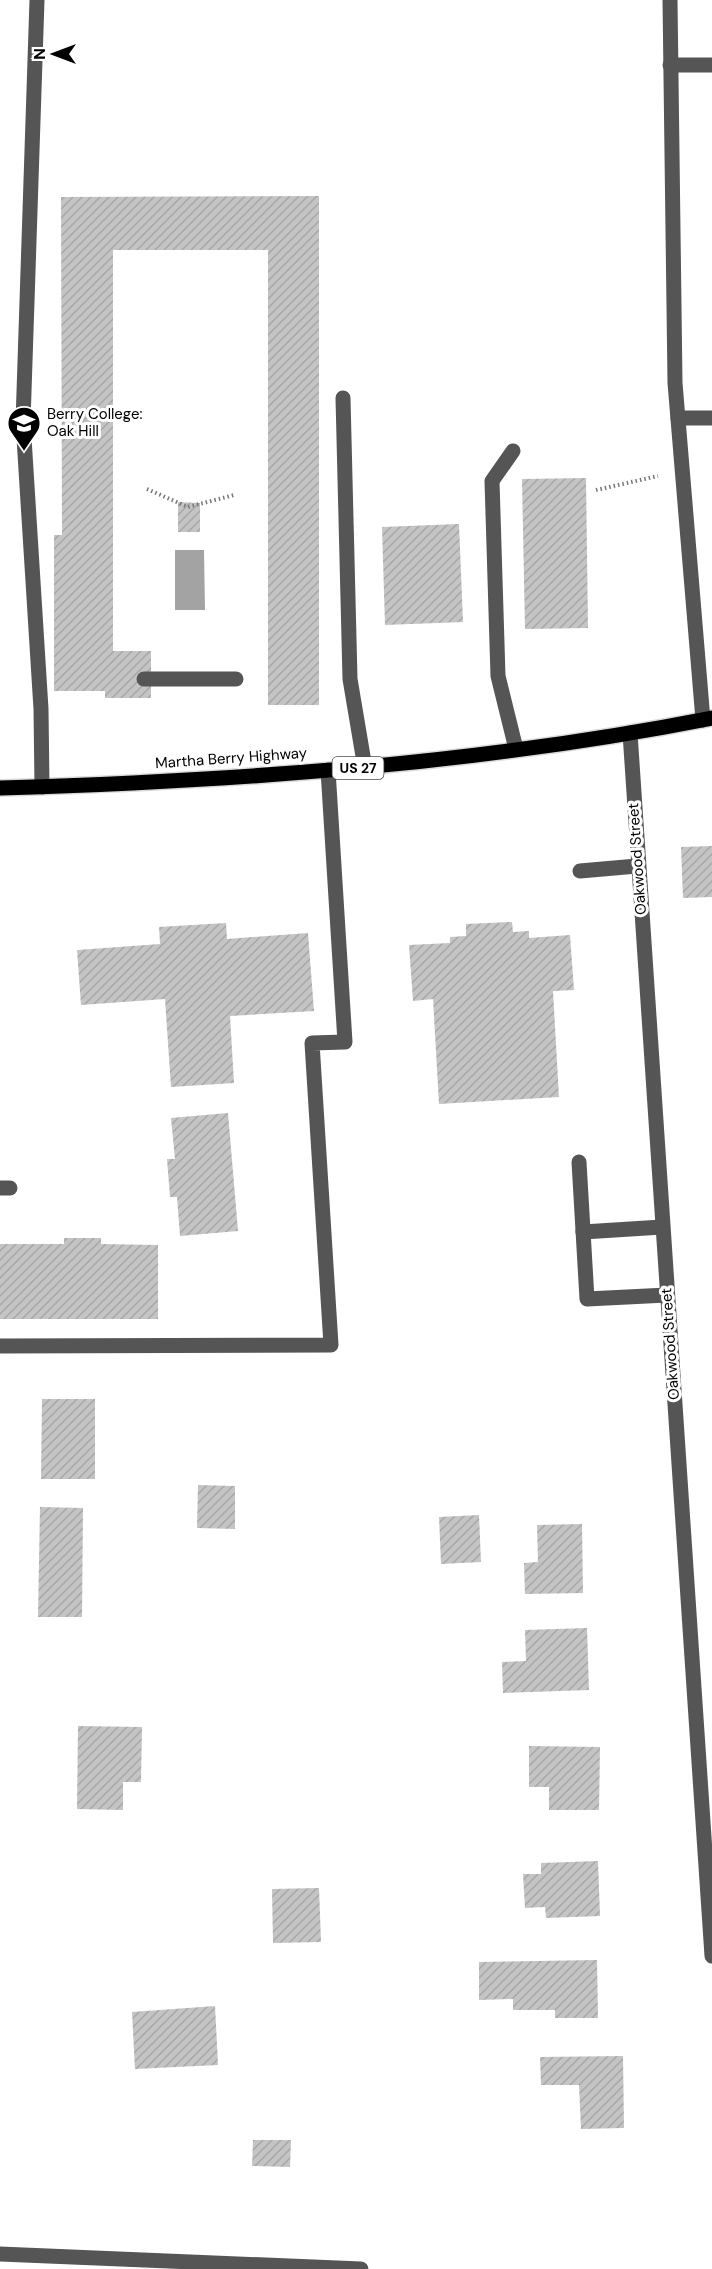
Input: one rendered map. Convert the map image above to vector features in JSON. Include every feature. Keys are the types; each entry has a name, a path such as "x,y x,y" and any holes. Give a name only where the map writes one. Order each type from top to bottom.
{"main road":[{"name":"Martha Berry Highway","path":"0,789 365,768 630,733 707,719"}],"street":[{"path":"37,0 23,422 41,709 42,787"},
{"path":"670,0 678,418 707,719"},
{"path":"670,64 712,65"},
{"path":"343,398 350,680 365,768"},
{"path":"678,418 712,418"},
{"path":"513,451 492,482 498,676 516,749"},
{"path":"144,679 236,679"},
{"name":"Oakwood Street","path":"630,733 637,866 712,1956"},
{"path":"0,1346 331,1345 312,1043 345,1042 327,770"},
{"path":"580,871 637,866"},
{"path":"579,1162 587,1299 667,1295"},
{"path":"583,1232 662,1227"},
{"path":"0,2254 361,2269"}],"path":[{"path":"596,490 682,471"},
{"path":"147,489 188,507 234,495"}],"shaded area":[{"path":"175,550 204,550 205,610 175,610"}],"building":[{"path":"319,196 319,705 268,705 268,250 113,250 113,651 151,651 151,698 105,698 105,691 54,691 54,535 62,535 61,197"},
{"path":"586,478 588,628 525,629 522,479"},
{"path":"178,502 200,503 200,532 178,532"},
{"path":"459,524 463,622 385,625 382,527"},
{"path":"712,846 712,897 683,898 681,847"},
{"path":"512,922 513,932 529,931 529,938 570,935 574,990 553,991 559,1097 439,1104 433,999 413,1001 409,945 450,943 450,937 466,936 466,924"},
{"path":"226,923 227,939 308,933 314,1011 230,1016 234,1083 171,1087 165,999 81,1005 77,950 160,944 159,927"},
{"path":"228,1113 238,1231 180,1236 177,1197 170,1197 167,1159 175,1159 171,1118"},
{"path":"64,1238 101,1238 101,1244 158,1245 158,1319 0,1319 0,1244 64,1244"},
{"path":"42,1399 95,1399 95,1479 41,1479"},
{"path":"198,1485 235,1486 235,1529 197,1528"},
{"path":"40,1507 83,1508 82,1617 38,1617"},
{"path":"479,1515 481,1562 441,1564 439,1517"},
{"path":"582,1524 583,1593 525,1594 524,1563 538,1562 537,1525"},
{"path":"587,1628 589,1690 503,1693 502,1662 526,1661 525,1630"},
{"path":"78,1726 142,1727 141,1782 123,1782 123,1810 77,1809"},
{"path":"529,1746 600,1747 599,1810 549,1810 549,1787 529,1787"},
{"path":"598,1861 600,1916 546,1918 545,1907 525,1908 523,1874 541,1874 541,1863"},
{"path":"319,1888 321,1942 273,1943 272,1889"},
{"path":"597,1960 598,2018 555,2018 555,2010 513,2010 513,1999 479,2000 479,1962"},
{"path":"215,2006 218,2065 135,2069 132,2012"},
{"path":"623,2056 624,2128 581,2129 579,2085 541,2085 540,2057"},
{"path":"253,2140 291,2140 290,2167 252,2166"}],"place":[{"name":"Berry College: Oak Hill","path":"24,452"}]}
